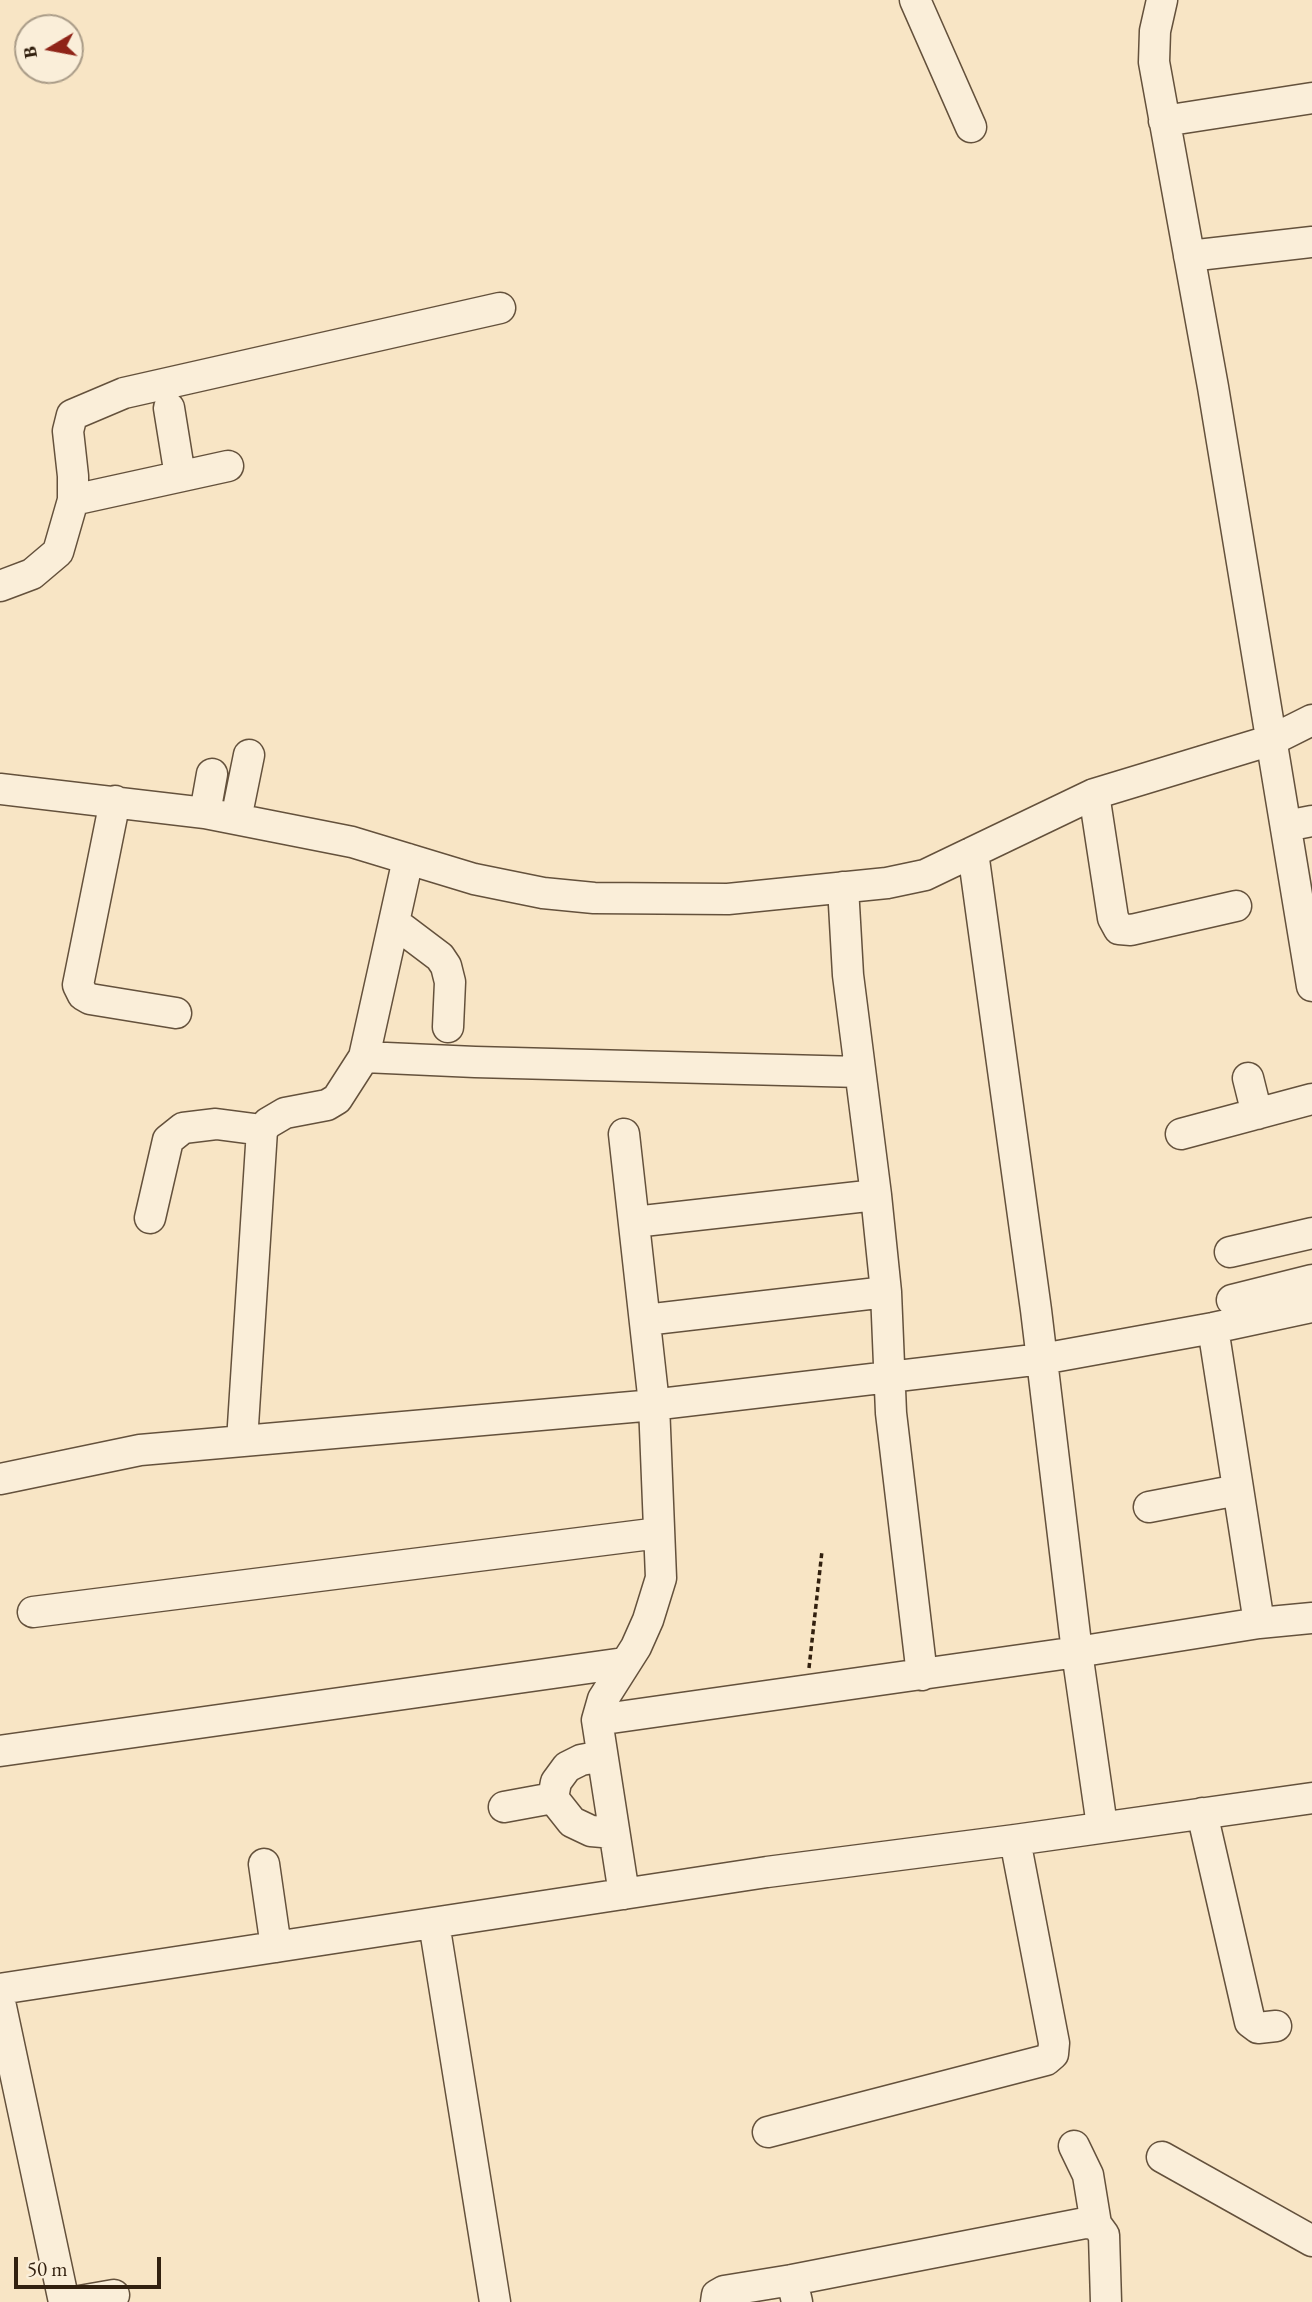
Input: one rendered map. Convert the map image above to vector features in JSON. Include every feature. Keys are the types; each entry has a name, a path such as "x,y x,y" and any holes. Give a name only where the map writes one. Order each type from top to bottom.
{"street":[{"path":"915,0 971,127"},
{"path":"1162,0 1155,31 1154,62 1272,740 1299,823 1312,986"},
{"path":"1164,121 1312,98"},
{"path":"1189,256 1312,242"},
{"path":"0,586 32,574 58,552 73,500 68,431 72,415 124,393 500,308"},
{"path":"169,408 180,476"},
{"path":"73,500 228,466"},
{"path":"0,789 205,813 352,842 474,879 543,893 594,898 728,899 887,883 925,875 1094,794 1272,740 1312,720"},
{"path":"236,819 249,755"},
{"path":"205,813 212,774"},
{"path":"1094,794 1113,918 1119,929 1131,930 1236,906"},
{"path":"115,801 78,985 83,995 90,999 176,1013"},
{"path":"973,852 1102,1826"},
{"path":"242,1441 262,1129 285,1114 327,1105 337,1099 365,1057 408,859"},
{"path":"843,887 848,975 886,1292 891,1413 922,1675"},
{"path":"394,923 440,957 446,966 450,982 447,1027"},
{"path":"365,1057 860,1072"},
{"path":"1248,1078 1257,1114"},
{"path":"1181,1135 1312,1099"},
{"path":"150,1219 168,1140 175,1134 183,1128 216,1124 262,1129"},
{"path":"624,1134 654,1404 661,1578 636,1647 603,1699 597,1720 624,1894"},
{"path":"634,1222 876,1195"},
{"path":"1230,1252 1312,1233"},
{"path":"1232,1300 1312,1280"},
{"path":"645,1320 886,1292"},
{"path":"0,1479 139,1450 654,1404 1042,1359 1312,1307"},
{"path":"1213,1328 1259,1623"},
{"path":"1149,1507 1238,1490"},
{"path":"33,1612 659,1533"},
{"path":"597,1720 922,1675 1259,1623 1312,1618"},
{"path":"0,1751 624,1663"},
{"path":"602,1756 581,1760 567,1767 555,1782 553,1798 572,1822 592,1831 614,1833"},
{"path":"504,1807 553,1798"},
{"path":"0,1989 767,1872 1312,1798"},
{"path":"1202,1813 1250,2022 1258,2028 1276,2026"},
{"path":"768,2132 1046,2060 1053,2054 1054,2043 1015,1840"},
{"path":"264,1864 276,1947"},
{"path":"433,1923 501,2253 495,2302"},
{"path":"0,2002 64,2302"},
{"path":"1074,2146 1088,2175 1096,2224 1104,2235 1106,2302"},
{"path":"1162,2157 1312,2241"},
{"path":"716,2302 717,2295 724,2291 794,2291 1085,2223 1096,2224"},
{"path":"74,2302 114,2295"}],"path":[{"path":"806,1691 822,1551"}]}
